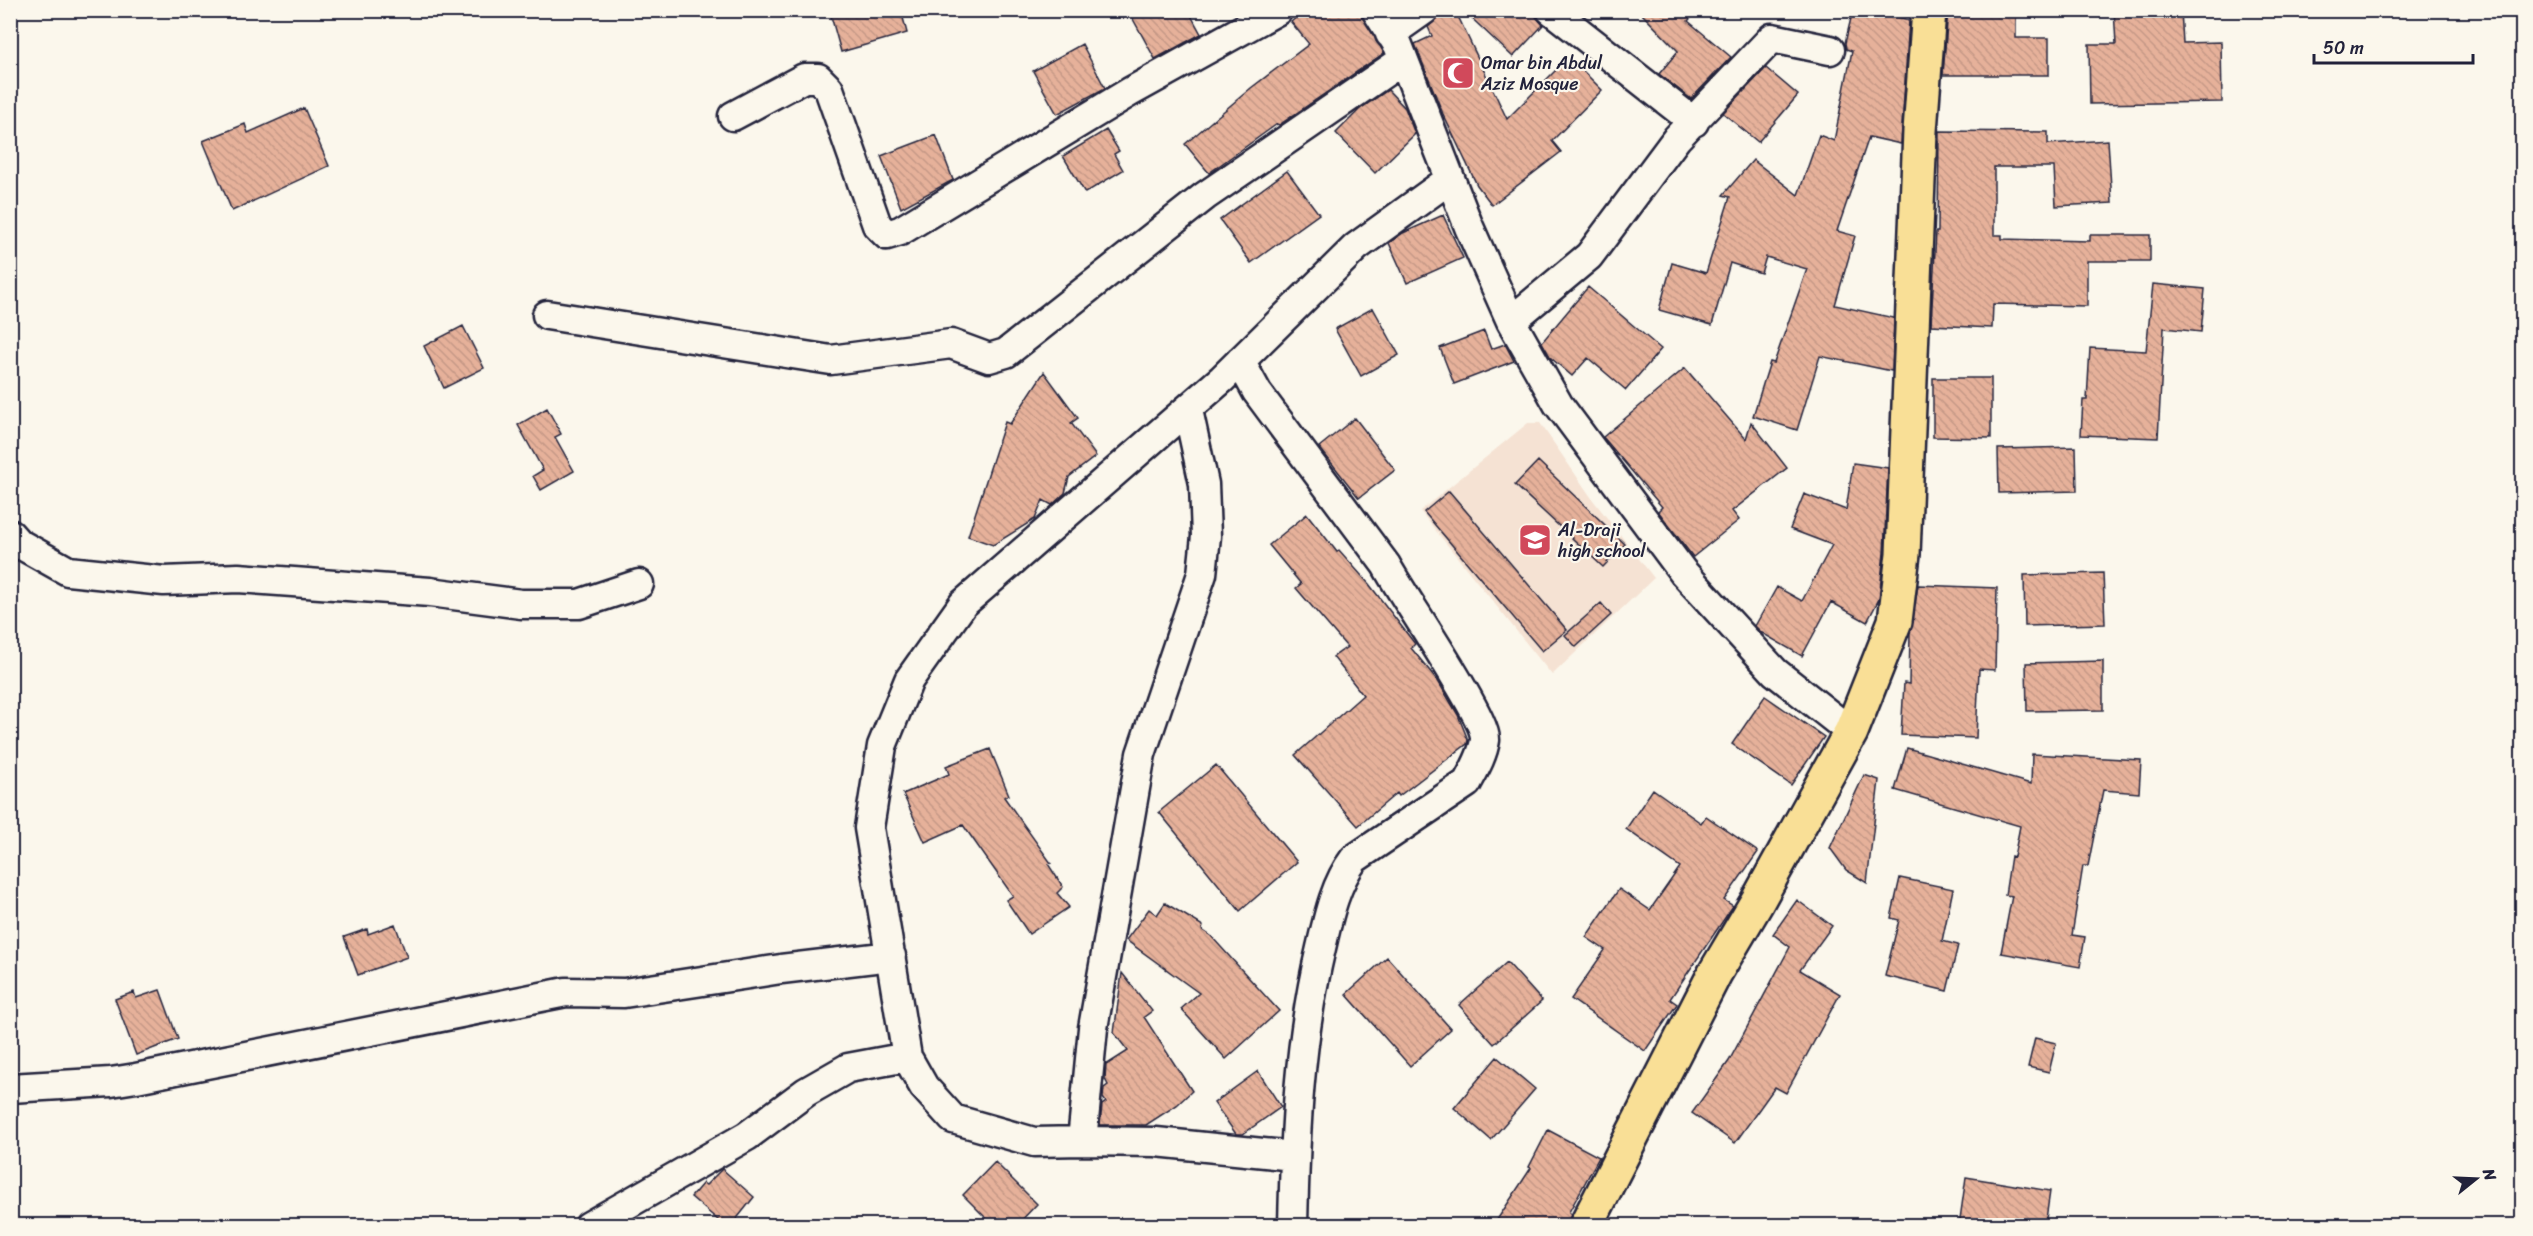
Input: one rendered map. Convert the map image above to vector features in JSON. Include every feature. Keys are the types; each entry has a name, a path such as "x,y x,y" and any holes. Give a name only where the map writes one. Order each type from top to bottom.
{"main road":[{"path":"1586,1226 1715,973 1851,732 1895,621 1900,592 1912,362 1920,131 1929,10"},
{"path":"1607,1226 1732,972 1757,902"}],"street":[{"path":"733,116 804,78 818,78 829,89 877,225 887,235 900,231 1130,92 1278,10"},
{"path":"1424,10 1383,22 1403,60 1450,179 1511,321 1558,404 1683,572 1775,672 1851,732"},
{"path":"1551,10 1565,24 1694,122"},
{"path":"1511,321 1589,256 1677,138 1772,38 1830,50"},
{"path":"548,315 831,360 951,344 989,358 1006,353 1205,196 1403,60"},
{"path":"1294,1156 1156,1142 1034,1142 953,1119 924,1087 907,1058 869,828 882,746 909,680 963,604 1188,410 1356,247 1450,179"},
{"path":"1240,361 1257,392 1386,565 1400,593 1473,706 1485,739 1477,766 1467,783 1354,859 1343,874 1327,923 1305,1028 1295,1122 1293,1226"},
{"path":"1082,1141 1093,1028 1141,754 1202,574 1206,537 1204,484 1188,410"},
{"path":"10,534 18,543 68,571 164,581 238,578 430,592 521,604 579,604 639,584"},
{"path":"10,1088 111,1082 136,1078 181,1067 566,992 624,993 781,969 891,956"},
{"path":"590,1226 747,1136 806,1092 848,1068 907,1058"}],"shaded area":[{"name":"Al-Draji high school","path":"1528,423 1540,423 1593,500 1654,578 1552,675 1420,511"}],"building":[{"path":"850,10 901,10 907,33 841,52 831,16"},
{"path":"1128,10 1188,10 1201,34 1155,59"},
{"path":"1305,10 1360,10 1384,53 1279,125 1277,124 1209,173 1185,144 1251,88 1309,44 1291,22"},
{"path":"1440,10 1455,10 1507,119 1569,57 1602,90 1552,141 1561,152 1492,205 1477,185 1443,114 1415,44 1432,36 1428,27 1439,17"},
{"path":"1463,10 1535,10 1536,17 1543,25 1513,57"},
{"path":"1638,10 1698,10 1688,21 1731,57 1691,99 1659,74 1678,51"},
{"path":"1853,10 1873,10 1909,20 1901,144 1869,137 1837,231 1855,236 1835,305 1894,318 1892,371 1820,356 1797,430 1753,416 1770,362 1774,363 1807,269 1766,257 1761,273 1730,263 1712,325 1659,310 1672,263 1706,273 1730,197 1723,195 1753,160 1798,195 1819,135 1834,141 1852,51 1846,49 1845,43"},
{"path":"1948,10 2016,10 2016,38 2049,38 2049,75 1943,75"},
{"path":"2114,10 2181,10 2183,43 2221,42 2222,102 2090,104 2089,44 2116,44"},
{"path":"1082,44 1105,88 1057,114 1033,71"},
{"path":"1766,68 1798,95 1758,142 1723,113"},
{"path":"1388,90 1405,108 1415,134 1375,173 1336,133 1360,109"},
{"path":"304,108 329,166 232,211 203,141 245,124 248,133"},
{"path":"1106,130 1119,151 1114,154 1123,170 1085,193 1063,156"},
{"path":"1939,131 2048,132 2048,144 2108,140 2112,203 2056,206 2054,167 1994,167 1994,235 2002,235 2002,239 2090,241 2090,235 2150,235 2150,261 2087,261 2087,306 1993,304 1992,328 1931,325 1936,232 1938,232"},
{"path":"936,135 953,180 901,208 881,156"},
{"path":"1287,171 1319,214 1251,263 1220,220"},
{"path":"1443,215 1463,258 1407,283 1389,243 1403,233"},
{"path":"2153,284 2205,289 2201,332 2164,328 2158,438 2081,435 2083,400 2087,400 2090,348 2146,351"},
{"path":"1588,287 1661,349 1626,390 1588,358 1572,376 1551,358 1542,342"},
{"path":"1373,308 1399,355 1361,376 1335,329"},
{"path":"463,326 484,368 444,388 424,346"},
{"path":"1484,331 1491,349 1505,344 1514,361 1454,384 1440,348"},
{"path":"1685,368 1746,439 1751,422 1787,468 1732,511 1739,520 1693,557 1658,511 1662,507 1603,437"},
{"path":"1044,372 1078,418 1071,423 1096,456 1069,477 1065,493 1052,505 1043,500 1035,519 993,545 968,536 1005,422 1010,424"},
{"path":"1933,378 1991,378 1991,438 1933,437"},
{"path":"547,408 561,434 555,437 574,471 541,490 533,476 543,470 518,425"},
{"path":"1355,418 1395,470 1359,498 1319,447"},
{"path":"2076,447 2077,491 1999,493 1998,449"},
{"path":"1538,461 1625,544 1603,567 1515,485"},
{"path":"1853,463 1888,468 1884,553 1879,599 1867,622 1831,602 1802,656 1762,633 1755,626 1777,587 1802,601 1832,545 1790,529 1804,494 1846,510"},
{"path":"1449,491 1567,630 1542,651 1424,512"},
{"path":"1307,514 1337,552 1339,550 1369,584 1415,644 1411,648 1438,681 1458,715 1468,740 1467,744 1399,796 1397,793 1358,826 1295,755 1363,695 1333,657 1347,647 1296,588 1301,584 1269,545"},
{"path":"2103,573 2105,624 2025,626 2024,575"},
{"path":"1918,585 1997,588 1995,670 1979,669 1976,738 1901,735 1904,683 1909,684 1910,633"},
{"path":"1601,603 1611,615 1576,647 1565,635"},
{"path":"2103,661 2103,710 2027,711 2026,663"},
{"path":"1765,696 1824,737 1791,785 1732,744"},
{"path":"1907,748 2031,784 2032,754 2141,760 2139,793 2103,790 2088,866 2083,866 2072,935 2085,937 2080,967 2001,953 2012,896 2005,895 2011,856 2014,857 2020,826 1895,790"},
{"path":"990,749 1009,795 1004,797 1051,863 1048,864 1063,887 1057,893 1069,907 1029,934 1006,900 1013,896 963,825 925,842 903,794 949,774 946,766"},
{"path":"1216,765 1297,862 1240,911 1159,812"},
{"path":"1864,775 1879,780 1867,883 1846,870 1830,848"},
{"path":"1653,789 1701,823 1706,816 1758,852 1724,900 1733,906 1670,999 1677,1004 1645,1051 1571,999 1605,950 1586,937 1619,889 1650,910 1680,867 1626,829"},
{"path":"1900,878 1953,889 1942,941 1958,945 1947,991 1885,976 1899,920 1891,918"},
{"path":"1797,900 1832,926 1800,970 1840,994 1786,1093 1775,1087 1735,1143 1692,1113 1729,1061 1790,947 1773,934"},
{"path":"1165,903 1203,926 1202,930 1211,936 1279,1011 1226,1059 1181,1009 1199,993 1126,940 1149,909 1157,915"},
{"path":"395,924 407,957 358,975 344,937 367,929 368,934"},
{"path":"1387,957 1451,1029 1410,1066 1346,994"},
{"path":"1507,962 1542,1001 1494,1044 1459,1005"},
{"path":"1122,973 1152,1011 1144,1017 1192,1091 1177,1105 1146,1125 1100,1125 1102,1105 1106,1102 1103,1098 1104,1088 1108,1085 1105,1079 1106,1065 1128,1051 1114,1033"},
{"path":"160,990 178,1039 136,1055 115,999 134,992 136,998"},
{"path":"2035,1038 2056,1043 2049,1072 2028,1067"},
{"path":"1497,1057 1535,1089 1491,1140 1454,1108"},
{"path":"1258,1071 1281,1107 1243,1134 1236,1134 1214,1103"},
{"path":"1548,1130 1599,1157 1569,1212 1571,1214 1568,1224 1493,1226 1531,1168 1529,1167"},
{"path":"995,1162 1037,1204 1016,1226 994,1226 963,1195"},
{"path":"722,1169 754,1197 731,1226 725,1226 691,1197 703,1183 706,1185"},
{"path":"1966,1177 2050,1191 2045,1226 1959,1226"}],"place":[{"name":"Omar bin Abdul Aziz Mosque","path":"1458,73"},
{"name":"Al-Draji high school","path":"1535,540"}]}
